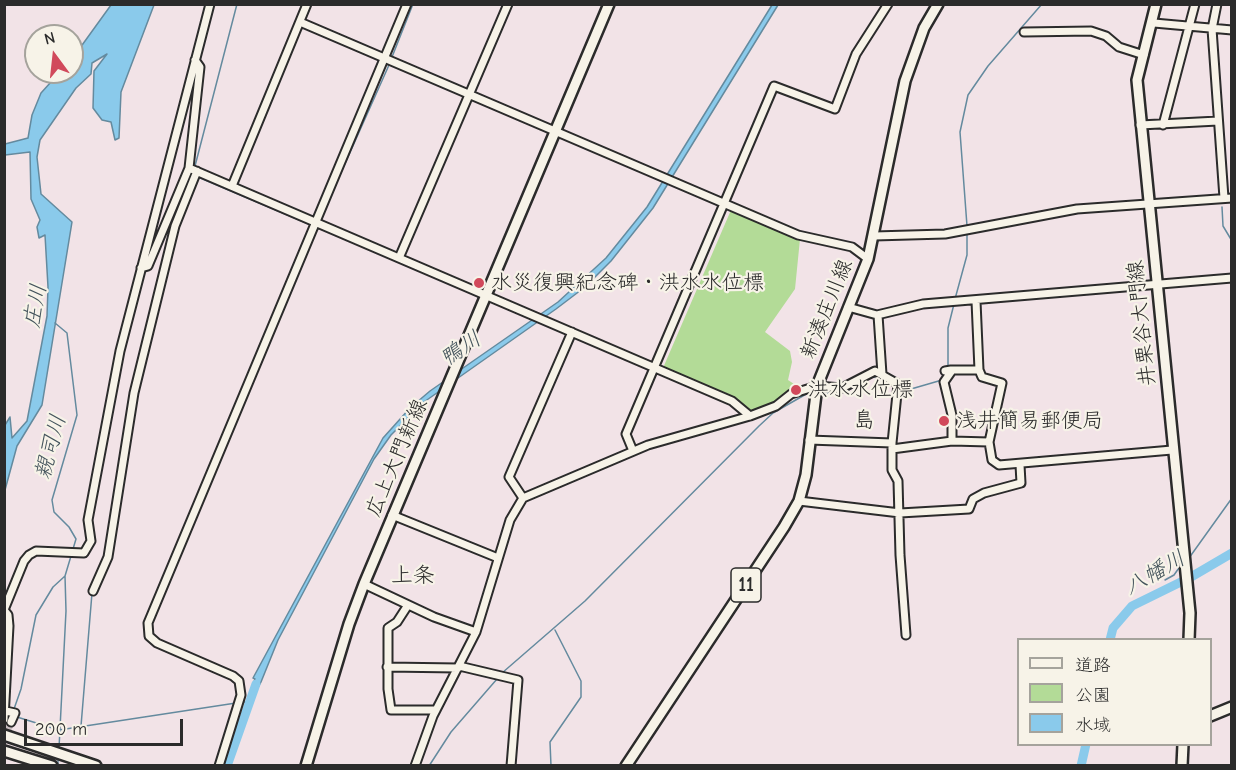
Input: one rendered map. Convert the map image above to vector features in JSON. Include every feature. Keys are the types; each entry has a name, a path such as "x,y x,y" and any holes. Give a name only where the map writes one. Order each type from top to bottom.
{"main road":[{"name":"広上大門新線","path":"306,765 349,624 364,584 609,4"},
{"name":"新湊庄川線","path":"627,765 799,501 807,475 809,440 817,386 868,259 905,81 924,28 938,4"},
{"name":"井栗谷大門線","path":"1156,4 1154,23 1138,69 1137,80 1190,613 1189,638"},
{"path":"1212,715 1232,707"},
{"path":"4,735 96,765"},
{"path":"1182,765 1183,746"},
{"path":"4,751 52,765"}],"street":[{"path":"8,721 6,711 9,626 8,615 4,610 24,561 29,555 42,551 84,554 91,541 88,520 120,351 210,4"},
{"path":"232,186 307,4"},
{"path":"219,765 242,695 239,681 233,676 158,643 149,636 148,623 407,4"},
{"path":"399,258 508,4"},
{"path":"633,451 626,434 774,86 835,109 856,54 888,4"},
{"path":"1163,125 1196,4"},
{"path":"874,236 945,234 1058,212 1228,198 1218,120 1212,28 1217,4"},
{"path":"300,22 798,235 852,247 868,259"},
{"path":"1154,23 1232,30"},
{"path":"1024,32 1090,31 1106,36 1119,47 1144,55"},
{"path":"141,268 148,266 189,168 200,67 195,60"},
{"path":"1140,125 1218,120"},
{"path":"189,168 656,367 732,401 750,416"},
{"path":"93,591 108,557 134,393 175,226 197,171"},
{"path":"848,307 878,315 923,304 1232,278"},
{"path":"976,301 979,370 982,377 1002,383 989,442 992,460 999,465 1020,465 1172,450"},
{"path":"878,315 882,374"},
{"path":"523,498 509,477 572,332"},
{"path":"952,441 952,415 944,382 948,370 979,370"},
{"path":"415,765 436,710 476,632 514,510 523,498 671,437 750,416 776,406 791,394 817,386 838,389 875,371 898,384 892,470 898,481 900,555 906,635"},
{"path":"809,440 892,446 952,441 989,442"},
{"path":"799,501 900,513 969,509 973,499 984,493 1020,483 1020,465"},
{"path":"392,515 498,558"},
{"path":"364,584 408,605 476,632"},
{"path":"408,605 397,622 389,625 387,667 391,710 436,710"},
{"path":"387,667 458,667 518,680 511,765"}],"green space":[{"path":"731,210 800,239 795,289 765,332 790,351 792,362 788,380 803,390 777,408 756,416 733,398 663,368"}],"water":[{"path":"111,5 154,5 121,92 119,138 115,140 111,122 102,120 93,108 94,71 107,54 92,63 91,74 84,81 84,42"},
{"path":"772,5 778,5 653,208 611,261 585,287 556,309 424,402 391,435 374,459 278,640 254,695 250,693 255,679 253,678 383,438 410,408 430,391 558,302 606,258 647,207"},
{"path":"49,84 80,84 40,140 37,157 41,194 72,222 42,405 17,446 5,490 5,425 10,417 12,438 27,421 47,316 48,287 45,235 39,238 37,227 40,220 31,199 30,152 5,155 5,144 28,138 32,115 41,93"}],"waterway":[{"path":"195,166 237,4"},
{"path":"392,57 413,4"},
{"path":"967,226 960,132 968,95 988,66 1042,4"},
{"path":"323,213 389,65"},
{"path":"133,385 172,224 192,173"},
{"path":"198,177 311,225"},
{"path":"1222,207 1223,226 1232,241"},
{"path":"955,299 967,255 967,233"},
{"path":"948,367 948,328 954,304"},
{"name":"親司川","path":"55,323 67,333 77,415 52,500 54,512 69,527 76,539 73,549"},
{"path":"823,393 845,392 872,376 895,386"},
{"path":"900,389 911,389 942,380"},
{"path":"502,673 585,601 773,413 808,393"},
{"path":"1189,558 1232,498"},
{"name":"八幡川","path":"1110,638 1113,628 1132,606 1191,577 1232,553"},
{"name":"親司川","path":"59,748 66,611 65,576 71,556"},
{"path":"1165,580 1174,575 1181,565"},
{"name":"親司川","path":"14,709 21,689 36,615 53,587 65,576"},
{"path":"81,726 92,593"},
{"path":"551,766 550,742 581,697 581,681 555,630"},
{"path":"429,766 451,732 497,679"},
{"name":"鴨川","path":"227,766 256,684"},
{"name":"鴨川","path":"241,703 249,701"},
{"path":"17,717 59,730 236,703"},
{"name":"八幡川","path":"1081,766 1086,746"},
{"name":"親司川","path":"58,756 58,766"}],"tunnel":[{"path":"4,740 11,722"}],"place":[{"name":"水災復興紀念碑・洪水水位標","path":"479,283"},
{"name":"洪水水位標","path":"796,390"},
{"name":"浅井簡易郵便局","path":"944,421"}],"district":[{"name":"島","path":"864,421"},
{"name":"上条","path":"413,576"}],"water label":[{"name":"庄川","path":"36,306"}]}
